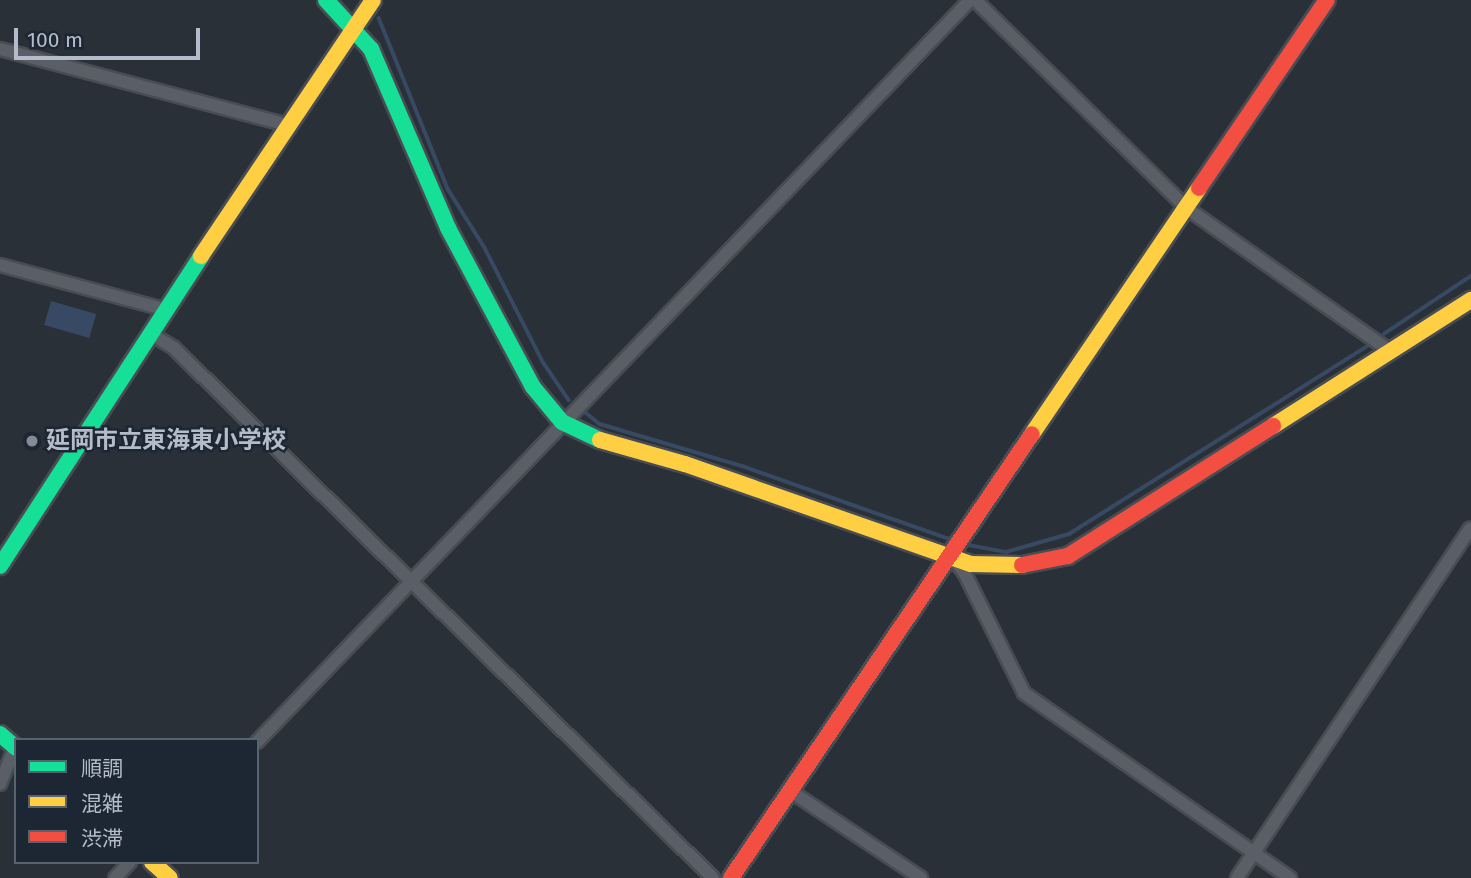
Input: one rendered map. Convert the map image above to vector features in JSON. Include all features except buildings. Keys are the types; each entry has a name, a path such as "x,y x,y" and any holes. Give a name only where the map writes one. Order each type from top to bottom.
{"street":[{"path":"326,0 371,49 448,228 533,387 562,422 609,444 685,464 953,558 1024,565 1068,556 1471,300"},
{"path":"0,566 351,29 373,0"},
{"path":"259,740 562,422 973,0 1188,209 1390,351"},
{"path":"731,878 953,558 1327,0"},
{"path":"0,48 288,125"},
{"path":"0,265 167,310"},
{"path":"151,334 174,348 713,878"},
{"path":"1237,878 1470,529"},
{"path":"953,558 965,574 1024,693 1290,878"},
{"path":"0,734 14,747"},
{"path":"0,784 14,750"},
{"path":"792,792 921,878"},
{"path":"114,878 128,864"},
{"path":"154,864 170,878"}],"water":[{"path":"51,301 96,314 89,338 44,325"}],"waterway":[{"path":"379,18 448,189 485,248 543,362 569,400"},
{"path":"1384,334 1471,276"},
{"path":"963,544 1006,552 1069,534 1367,346"},
{"path":"585,412 600,424 742,466 952,540"}],"traffic: fast":[{"path":"326,0 371,49 448,228 533,387 562,422 600,440"},
{"path":"0,566 201,256"},
{"path":"0,734 14,746"}],"traffic: slow":[{"path":"201,256 373,0"},
{"path":"1032,434 1199,188"},
{"path":"1273,426 1471,300"},
{"path":"600,440 685,464 971,564 1022,565"},
{"path":"154,864 170,878"}],"traffic: jam":[{"path":"1199,188 1327,0"},
{"path":"1022,565 1068,556 1273,426"},
{"path":"731,878 1032,434"}],"place":[{"name":"延岡市立東海東小学校","path":"32,441"}]}
